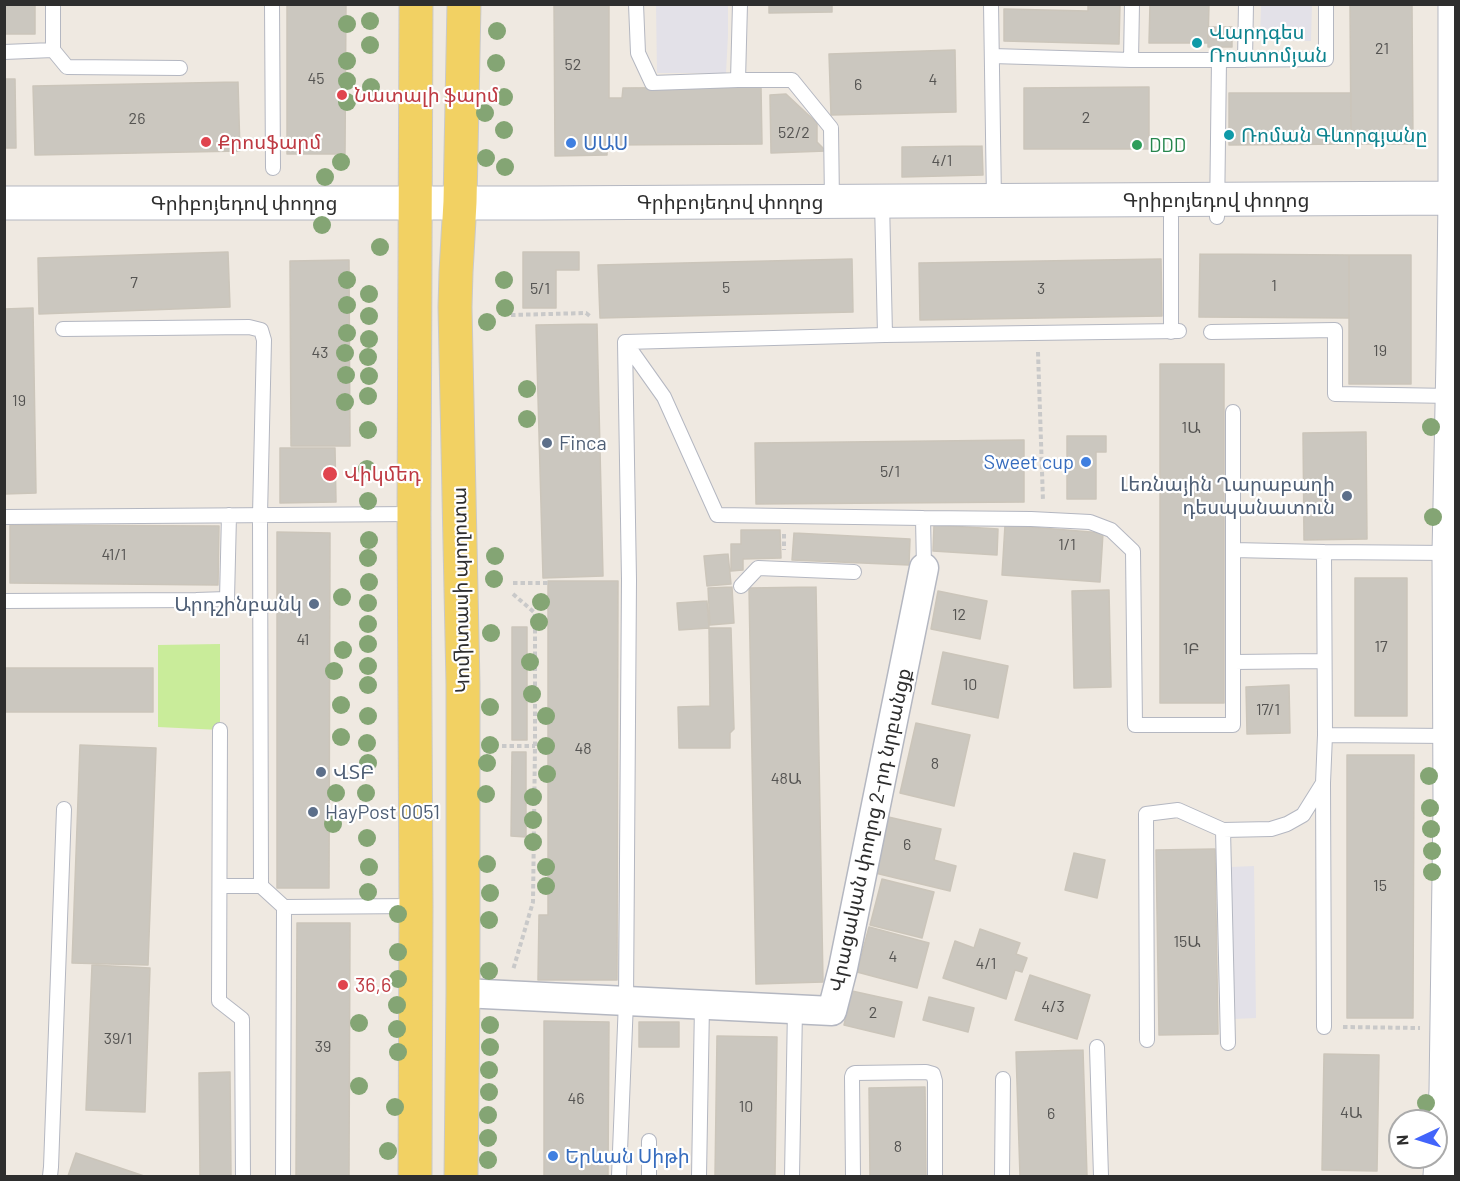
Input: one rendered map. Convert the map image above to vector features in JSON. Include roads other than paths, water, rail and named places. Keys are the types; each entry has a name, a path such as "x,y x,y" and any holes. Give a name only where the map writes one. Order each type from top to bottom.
{"main road":[{"path":"415,1176 416,4"},
{"name":"Կոմիտասի պողոտա","path":"461,1176 463,684 455,307 460,211 464,4"}],"street":[{"path":"1440,1176 1446,1091 1455,4"},
{"name":"Գրիբոյեդով փողոց","path":"460,211 832,202 882,210 994,201 1217,208 1455,207"},
{"name":"Գրիբոյեդով փողոց","path":"4,203 416,211 882,210 1172,217 1217,208"},
{"name":"Գրիբոյեդով փողոց","path":"4,220 416,211"},
{"name":"Վրացական փողոց 2-րդ նրբանցք","path":"463,993 832,1011 843,968 924,568"}],"lane":[{"path":"53,4 53,50 68,67 180,68"},
{"path":"272,4 273,168"},
{"path":"636,4 638,53 652,83 792,80 831,128 832,202"},
{"path":"738,80 740,4"},
{"path":"991,4 994,201"},
{"path":"1131,60 1132,4"},
{"path":"1245,60 1246,4"},
{"path":"992,56 1131,60 1326,59 1326,4"},
{"path":"4,52 53,50"},
{"path":"1217,208 1219,60"},
{"path":"882,210 885,335"},
{"path":"625,342 1175,331 1172,217"},
{"path":"63,329 249,327 261,330 264,340 260,515 261,885"},
{"path":"1211,332 1335,330 1335,394 1452,396"},
{"path":"625,342 664,397 717,515 1043,519 1090,522 1111,530 1133,551 1135,724 1233,725 1233,412"},
{"path":"619,1176 626,1001 629,580 625,342"},
{"path":"4,517 414,514"},
{"path":"4,601 227,599 230,515"},
{"path":"922,518 924,568"},
{"path":"1233,550 1449,554"},
{"path":"1324,552 1324,1027"},
{"path":"741,586 758,568 854,572"},
{"path":"1234,662 1324,661"},
{"path":"220,730 219,1001 242,1019 243,1176"},
{"path":"1325,735 1450,736"},
{"path":"1147,1040 1146,814 1178,810 1222,830 1271,829 1287,824 1303,815 1323,783"},
{"path":"50,1176 64,809"},
{"path":"1222,830 1228,1043"},
{"path":"220,886 261,885 284,907 416,906"},
{"path":"283,1176 284,907"},
{"path":"699,1176 702,1005"},
{"path":"792,1176 795,1009"},
{"path":"1097,1047 1101,1176"},
{"path":"853,1176 853,1074 926,1072 933,1074 935,1081 935,1176"},
{"path":"1002,1176 1003,1079"},
{"path":"649,1141 649,1176"}],"place":[{"name":"Վարդգես Ռոստոմյան","path":"1197,43"},
{"name":"Նատալի ֆարմ","path":"342,95"},
{"name":"Ռոման Գևորգյանը","path":"1229,135"},
{"name":"Քրոսֆարմ","path":"206,142"},
{"name":"ՍԱՍ","path":"571,143"},
{"name":"DDD","path":"1137,145"},
{"name":"Finca","path":"547,443"},
{"name":"Sweet cup","path":"1086,462"},
{"name":"Վիկմեդ","path":"330,474"},
{"name":"Լեռնային Ղարաբաղի դեսպանատուն","path":"1347,496"},
{"name":"Արդշինբանկ","path":"314,604"},
{"name":"ՎՏԲ","path":"321,772"},
{"name":"HayPost 0051","path":"313,812"},
{"name":"36,6","path":"343,985"},
{"name":"Երևան Սիթի","path":"553,1156"}]}
